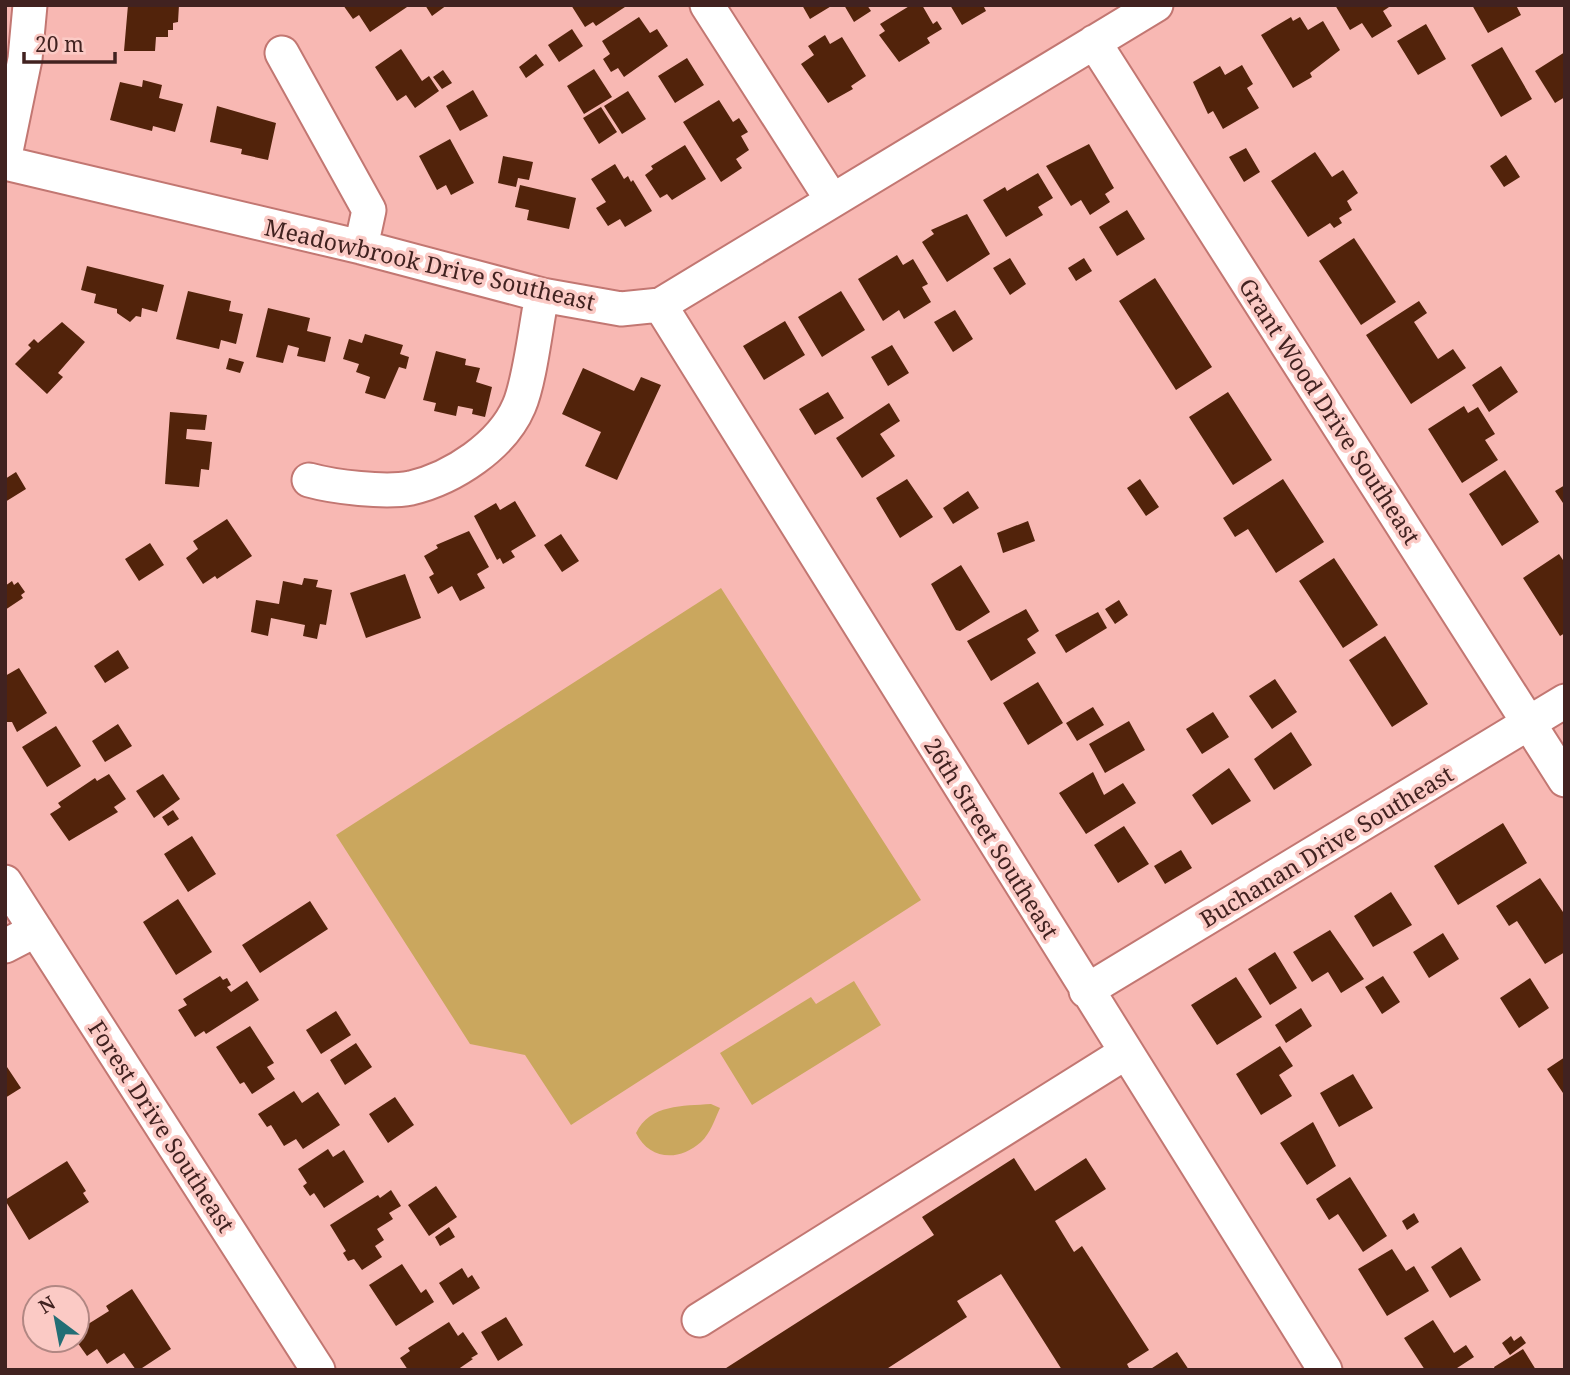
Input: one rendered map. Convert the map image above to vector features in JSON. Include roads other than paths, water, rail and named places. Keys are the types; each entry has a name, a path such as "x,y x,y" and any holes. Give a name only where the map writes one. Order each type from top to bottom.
{"street":[{"path":"5,156 25,59 30,5"},
{"path":"707,5 832,200"},
{"name":"Meadowbrook Drive Southeast","path":"5,163 361,247 542,295 621,309 660,305 1156,5"},
{"name":"Grant Wood Drive Southeast","path":"1094,43 1565,780"},
{"path":"282,53 369,210 361,247"},
{"path":"309,480 335,488 410,488 462,466 497,442 520,405 542,295"},
{"name":"26th Street Southeast","path":"660,305 1325,1370"},
{"name":"Buchanan Drive Southeast","path":"1086,991 1565,701"},
{"name":"Forest Drive Southeast","path":"5,882 318,1370"},
{"path":"5,946 36,930"},
{"path":"699,1320 1125,1053"}]}
